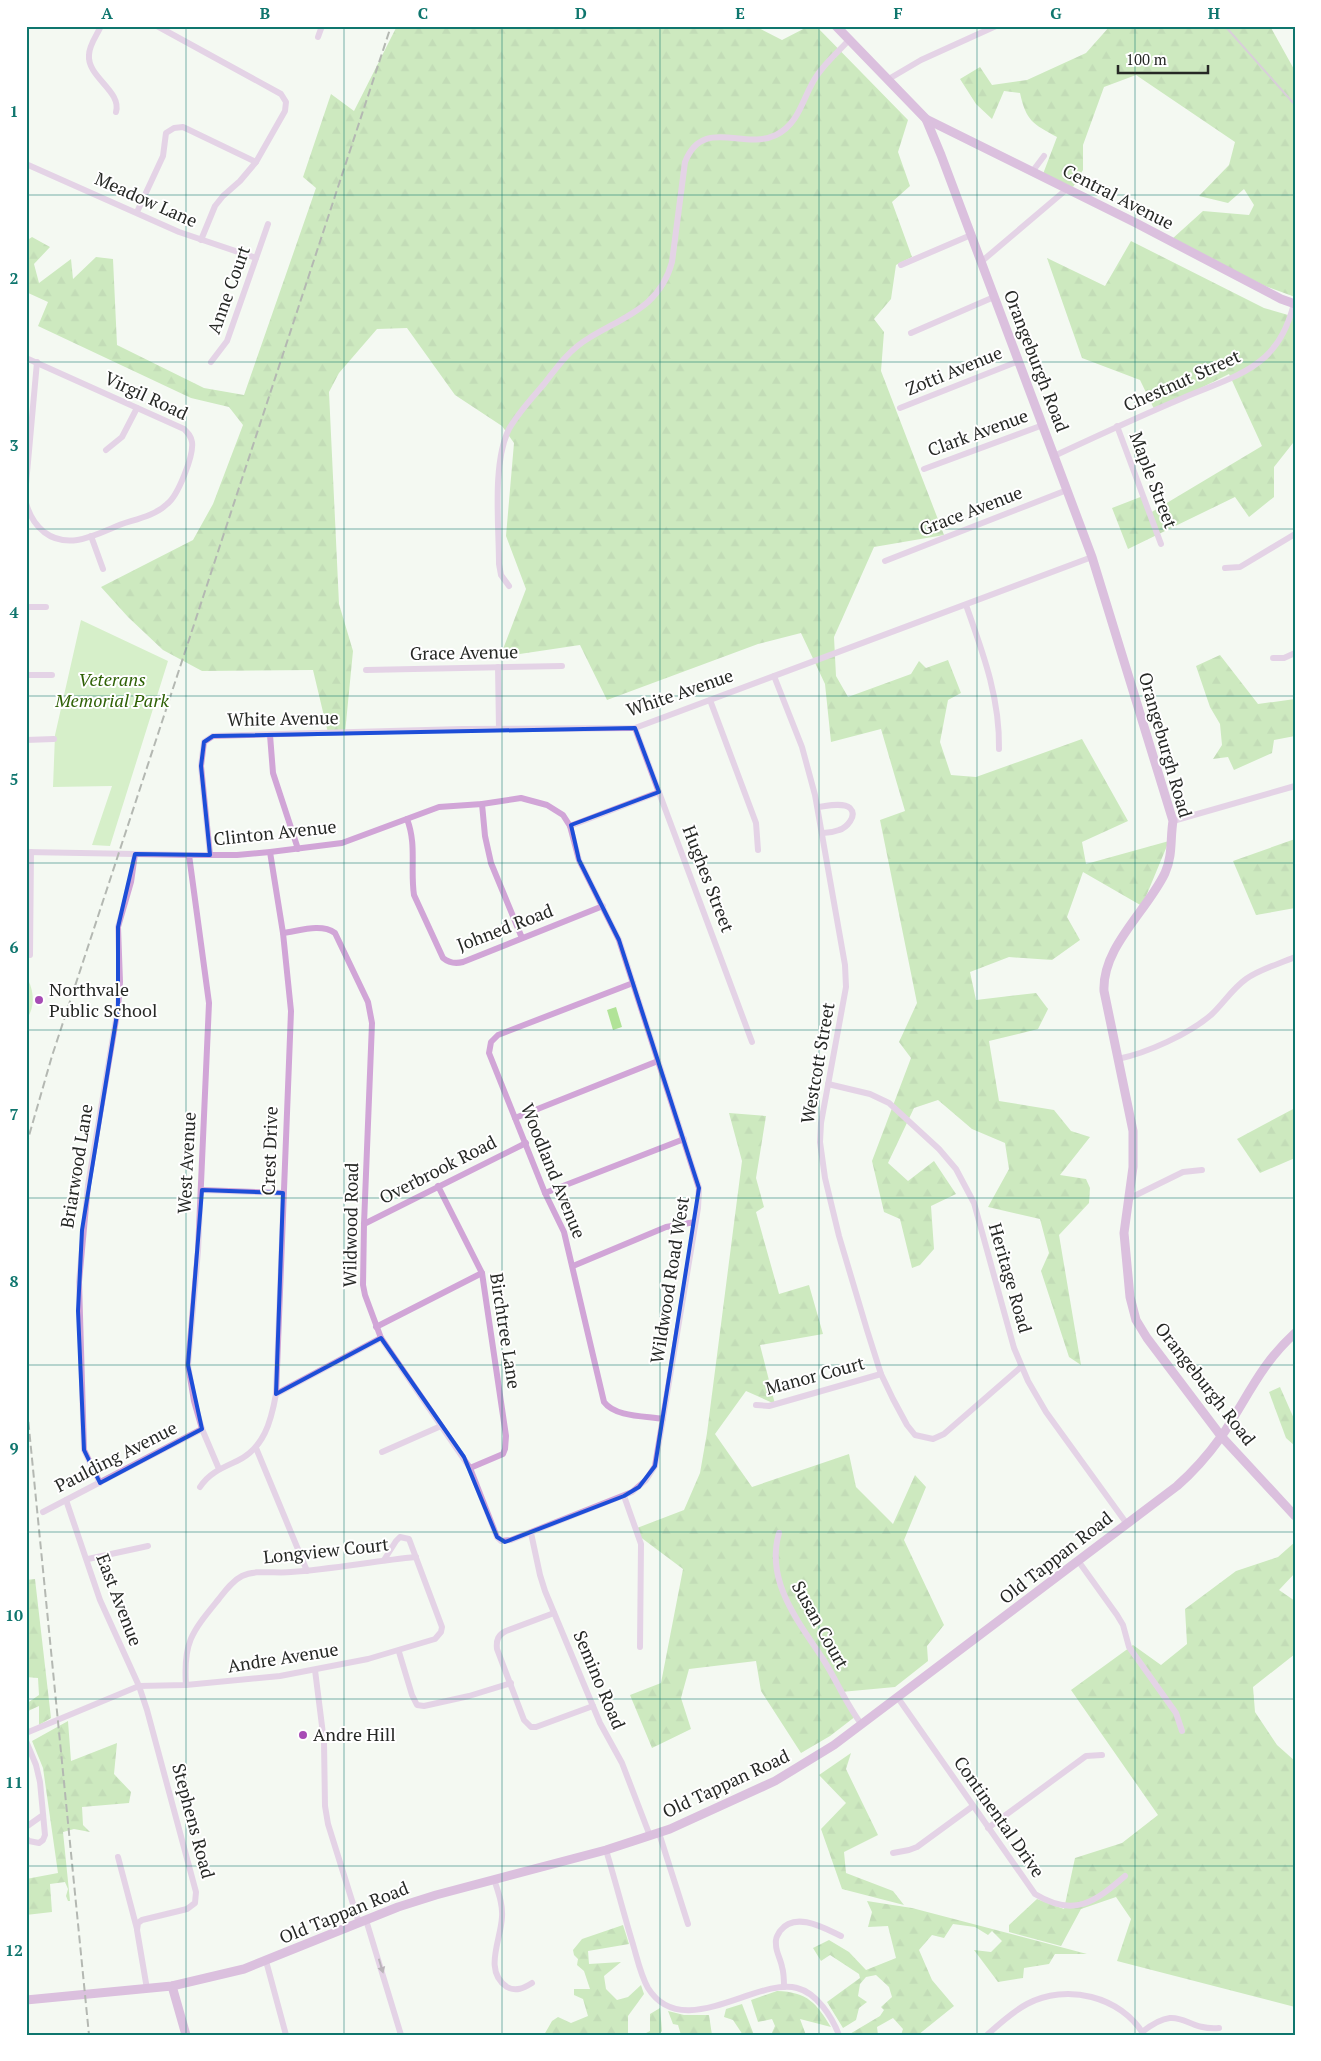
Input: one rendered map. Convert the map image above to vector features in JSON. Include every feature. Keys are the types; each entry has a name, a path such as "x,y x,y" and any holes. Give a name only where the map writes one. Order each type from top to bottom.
{"street":[{"path":"101,26 89,50 89,62 116,100 116,112"},
{"path":"157,26 284,97 286,102 285,111 256,162 240,181 222,196 201,240"},
{"path":"318,37 322,26"},
{"path":"836,26 926,119"},
{"path":"887,80 921,60 996,26"},
{"path":"509,586 501,575 500,564 499,469 504,442 515,419 561,362 577,346 638,311 659,292 670,272 685,162 693,147 704,139 711,137 764,139 786,129 797,116 817,75 850,40"},
{"name":"Central Avenue","path":"926,119 1294,304"},
{"name":"Orangeburgh Road","path":"926,119 982,262 1092,557 1173,821 1172,849 1166,871 1111,957 1104,973 1104,991 1132,1131 1133,1167 1124,1226 1124,1250 1130,1297 1136,1320 1147,1338 1221,1436 1295,1516"},
{"path":"136,212 163,156 164,138 169,130 183,127 256,162"},
{"path":"1032,172 1044,156"},
{"name":"Meadow Lane","path":"26,164 201,240 256,258"},
{"path":"982,262 1067,189"},
{"name":"Anne Court","path":"211,362 227,341 268,224"},
{"path":"901,265 971,235"},
{"path":"911,333 994,297"},
{"name":"Chestnut Street","path":"1054,456 1117,426 1236,375 1258,362 1279,341 1288,323 1294,304"},
{"name":"Virgil Road","path":"26,358 184,429 191,438 192,448 174,497 162,508 91,536"},
{"name":"Zotti Avenue","path":"900,408 1019,361"},
{"path":"26,484 37,362"},
{"path":"106,450 122,437 137,408"},
{"name":"Clark Avenue","path":"924,469 1043,425"},
{"name":"Maple Street","path":"1117,426 1161,544"},
{"name":"Grace Avenue","path":"885,560 1067,490"},
{"path":"26,503 36,524 49,536 71,541 91,536 103,569"},
{"path":"1226,568 1240,567 1295,534"},
{"name":"White Avenue","path":"210,855 204,807 202,749 204,742 213,736 498,729 635,728 1092,557"},
{"path":"966,605 990,673 1000,727 999,749"},
{"path":"26,607 46,606"},
{"path":"1272,658 1284,658 1295,653"},
{"name":"Grace Avenue","path":"366,670 562,666"},
{"path":"498,667 498,729"},
{"path":"26,675 52,675"},
{"name":"Westcott Street","path":"774,676 802,747 818,807 846,976 821,1123 822,1162 849,1269 881,1374 910,1430 920,1437 933,1439 944,1434 1021,1367"},
{"path":"710,700 756,823 758,850"},
{"name":"Hughes Street","path":"635,728 752,1042"},
{"path":"270,735 273,773 298,850"},
{"path":"26,740 54,739"},
{"path":"1173,821 1295,786"},
{"path":"570,826 659,792"},
{"name":"Clinton Avenue","path":"28,852 210,855 298,850 356,839 439,807 460,804 482,804 521,798 538,801 557,810 570,826"},
{"path":"482,804 485,836 491,863 522,938"},
{"path":"818,807 844,806 850,808 853,813 852,819 843,828 823,834"},
{"name":"Johned Road","path":"407,819 412,831 414,847 412,884 414,895 443,958 451,962 463,962 603,906"},
{"name":"Wildwood Road West","path":"531,1533 624,1496 639,1487 651,1474 655,1466 698,1208 699,1188 620,940 579,860 570,826"},
{"path":"28,852 30,955"},
{"name":"Crest Drive","path":"256,1448 266,1432 276,1394 291,1011 270,852"},
{"name":"Briarwood Lane","path":"100,1484 84,1450 79,1282 88,1185 119,1001 118,926 131,882 135,854"},
{"name":"West Avenue","path":"189,855 209,1003 202,1190 188,1364 190,1388 202,1429 219,1469"},
{"name":"Wildwood Road","path":"282,933 319,928 325,928 335,933 370,1008 372,1023 363,1285 376,1327 381,1338 470,1468 497,1537 505,1542 531,1533"},
{"path":"1118,1059 1142,1054 1190,1029 1210,1016 1246,979 1295,957"},
{"name":"Woodland Avenue","path":"633,983 494,1038 489,1047 490,1058 545,1193 564,1232 604,1402 608,1407 619,1412 663,1419"},
{"path":"515,1118 658,1061"},
{"name":"Heritage Road","path":"828,1084 870,1094 889,1103 939,1149 956,1169 974,1203 1021,1367 1046,1412 1127,1524"},
{"path":"545,1193 684,1139"},
{"name":"Overbrook Road","path":"364,1224 526,1143"},
{"path":"1128,1199 1183,1172 1202,1170"},
{"name":"Birchtree Lane","path":"438,1186 482,1273 506,1443 503,1454 470,1468"},
{"path":"202,1190 283,1193"},
{"path":"573,1266 666,1226 695,1222"},
{"path":"376,1327 482,1273"},
{"name":"Old Tappan Road","path":"26,2000 172,1986 221,1976 266,1962 363,1921 434,1896 606,1850 690,1822 795,1770 862,1725 1079,1562 1184,1480 1200,1464 1221,1436 1260,1371 1275,1352 1295,1333"},
{"path":"276,1394 381,1338"},
{"name":"Manor Court","path":"756,1404 769,1406 881,1374"},
{"path":"382,1452 441,1426"},
{"name":"Paulding Avenue","path":"43,1512 100,1484 202,1429"},
{"path":"200,1487 206,1478 219,1469 246,1456 256,1448 307,1571"},
{"path":"624,1496 641,1544 640,1647"},
{"name":"East Avenue","path":"66,1500 88,1559 100,1600 139,1686 147,1710"},
{"name":"Semino Road","path":"531,1533 540,1574 554,1613 600,1723 622,1763 655,1834 688,1924"},
{"name":"Susan Court","path":"779,1533 775,1547 781,1589 800,1626 824,1660 848,1706 862,1725"},
{"path":"384,1560 400,1537 408,1539 440,1621 441,1632 435,1639 399,1652 412,1695 417,1705 424,1706 440,1703 510,1683"},
{"path":"88,1559 148,1546"},
{"name":"Longview Court","path":"186,1686 186,1656 194,1630 233,1583 249,1573 275,1574 307,1571 416,1557"},
{"path":"1079,1562 1117,1615 1123,1625 1129,1647 1176,1713 1182,1731"},
{"path":"554,1613 500,1634 496,1643 496,1649 524,1720 531,1727 593,1706"},
{"name":"Andre Avenue","path":"26,1733 139,1686 186,1686 280,1676 399,1652"},
{"path":"315,1670 324,1742 323,1789 326,1815 401,2035"},
{"name":"Continental Drive","path":"898,1698 1032,1891 1043,1899 1071,1906 1102,1896 1124,1876"},
{"name":"Stephens Road","path":"137,1930 138,1924 142,1920 187,1909 192,1906 197,1898 147,1710"},
{"path":"26,1742 36,1765 45,1835 39,1843 34,1843 26,1838"},
{"path":"988,1828 1086,1756 1102,1755"},
{"path":"893,1853 917,1847 973,1806"},
{"path":"26,1827 43,1815"},
{"path":"606,1850 640,1969 648,1988 660,2001 673,2008 690,2010 713,2008 784,1987 797,1988 808,1992 817,2000 839,2035"},
{"path":"118,1857 137,1930 147,1989"},
{"path":"494,1879 502,1905 502,1918 494,1961 495,1973 501,1983 511,1989 522,1989 532,1983"},
{"path":"784,1987 783,1969 775,1948 776,1937 782,1928 792,1922 805,1922 820,1926 841,1936"},
{"path":"266,1962 286,2035"},
{"path":"172,1986 186,2035"},
{"path":"986,2035 1027,2004 1045,1997 1065,1995 1083,1995 1103,2000 1120,2009 1133,2020 1143,2033 1155,2022 1166,2018 1177,2018 1210,2029 1219,2028"}],"highlighted area":[{"path":"635,728 659,792 571,825 579,860 619,940 699,1188 655,1466 639,1487 624,1496 505,1542 497,1537 464,1457 381,1338 276,1394 283,1193 202,1190 188,1365 202,1429 100,1483 84,1450 78,1311 82,1230 118,1008 118,927 135,854 210,855 201,766 204,742 213,736"}],"green space":[{"path":"397,26 755,26 782,40 809,26 816,26 908,120 898,152 910,186 892,202 912,257 896,265 891,299 874,319 884,332 881,371 944,535 874,547 834,637 836,676 848,697 911,674 919,661 926,668 948,660 961,693 948,700 940,742 951,775 976,777 1082,739 1128,821 1082,842 1086,864 1169,841 1142,906 1083,872 1067,917 1080,940 1052,960 1009,957 970,972 976,1000 1036,993 1048,1009 1038,1029 989,1041 999,1101 1054,1110 1071,1131 1090,1137 1060,1175 1086,1179 1090,1188 1089,1203 1059,1235 1081,1365 1069,1357 1041,1271 1049,1253 1040,1219 988,1207 1009,1169 1005,1143 972,1129 938,1100 914,1108 888,1163 908,1181 934,1161 956,1194 931,1206 934,1249 920,1265 912,1268 900,1219 884,1212 872,1161 911,1058 899,1042 917,1003 880,820 905,811 881,729 831,742 825,684 801,633 758,644 607,700 580,645 500,657 526,589 506,536 514,443 502,426 455,395 407,328 377,329 339,373 329,392 339,604 353,651 345,733 328,733 313,670 202,671 163,650 128,617 101,587 193,540 213,504 243,425 229,407 191,398 38,326 48,302 26,292 26,241 32,237 50,247 34,264 39,283 71,259 73,279 96,257 113,259 117,345 204,388 244,395 316,188 303,177 331,94 354,111"},
{"path":"1110,26 1270,26 1295,71 1295,297 1265,286 1172,239 1203,211 1249,215 1254,205 1244,189 1228,203 1199,196 1229,165 1235,142 1136,75 1104,87 1083,145 1083,170 1073,187 1043,174 1057,137 1032,121 1025,110 1020,93 1004,91 992,119 976,104 960,79 980,67 992,85 1027,80 1086,53"},
{"path":"1131,241 1264,308 1295,317 1295,443 1293,443 1274,467 1274,497 1249,517 1235,497 1128,549 1112,508 1143,496 1150,513 1262,446 1229,374 1155,411 1140,380 1082,358 1047,258 1105,286"},
{"name":"Veterans Memorial Park","path":"81,620 168,661 110,846 92,845 112,786 53,787 55,735"},
{"path":"1220,655 1258,704 1295,699 1295,736 1274,740 1272,753 1234,770 1228,757 1213,759 1222,745 1220,724 1210,707 1196,666"},
{"path":"1295,839 1295,908 1256,915 1233,861"},
{"path":"26,976 31,987 33,1004 26,1020"},
{"path":"616,1007 622,1027 613,1030 607,1010"},
{"path":"1295,1108 1295,1158 1260,1173 1237,1139"},
{"path":"729,1113 766,1116 756,1178 764,1207 756,1212 779,1294 809,1285 823,1334 760,1345 775,1404 746,1391 715,1434 752,1487 849,1454 856,1487 893,1524 915,1475 926,1487 904,1540 944,1625 927,1646 928,1661 895,1687 841,1692 856,1716 830,1736 801,1753 761,1691 756,1661 689,1669 681,1698 691,1729 652,1748 630,1695 661,1683 683,1569 639,1536 637,1528 684,1510 700,1473 707,1433 742,1161"},
{"path":"1280,1387 1295,1421 1295,1446 1286,1438 1269,1392"},
{"path":"1295,1542 1295,1573 1279,1590 1295,1601 1295,1654 1253,1687 1255,1712 1277,1745 1295,1761 1295,2007 1117,1961 1131,1919 1116,1897 1081,1909 1061,1946 1009,1932 1009,1925 1037,1899 1064,1909 1075,1858 1122,1843 1158,1815 1071,1690 1133,1645 1161,1665 1187,1644 1185,1609 1236,1571 1278,1557"},
{"path":"35,1579 51,1718 39,1725 39,1706 26,1712 26,1704 39,1695 38,1678 26,1677 26,1580"},
{"path":"68,1721 71,1761 117,1743 114,1774 131,1792 129,1803 82,1807 83,1825 90,1832 74,1829 63,1832 70,1901 68,1901 66,1896 68,1889 65,1882 50,1884 52,1912 26,1915 26,1879 58,1873 43,1768 32,1741"},
{"path":"851,1753 846,1769 878,1835 844,1852 846,1873 893,1891 904,1905 842,1889 821,1829 846,1803 819,1775"},
{"path":"867,1901 912,1908 1087,1954 1055,1954 1049,1964 1024,1968 1023,1978 998,1982 974,1950 991,1952 1002,1941 992,1931 988,1935 975,1927 953,1924 944,1938 932,1935 919,1950 932,1980 954,2006 918,2035 901,2035 903,2029 893,2018 877,2027 878,2035 848,2035 880,2016 884,2010 881,2007 892,1997 889,1987 876,1975 866,1977 860,1984 858,1996 867,2002 859,2008 856,2020 843,2028 827,2002 860,1978 859,1974 830,1955 821,1961 813,1948 829,1940 849,1952 866,1970 896,1958 888,1926 868,1927 872,1912"},
{"path":"623,1925 629,1944 588,1951 589,1964 621,1962 604,1976 606,1989 617,2000 628,1997 641,1985 644,1994 628,2016 628,2035 544,2035 552,2021 558,2017 571,2023 588,2016 583,1999 574,1995 574,1989 590,1989 584,1971 577,1965 578,1959 574,1955 573,1950 582,1939"},
{"path":"777,1991 796,1994 810,2000 821,2011 831,2027 800,2019 806,2035 771,2035 775,2026 772,2019 758,2022 751,2000"},
{"path":"742,2004 754,2035 743,2035 733,2020 724,2017 726,2009"},
{"path":"660,2008 662,2031 659,2035 642,2035 650,2031 650,2014"},
{"path":"668,2011 684,2015 709,2015 712,2035 681,2035 678,2025 673,2024"}],"waterway":[{"path":"1225,26 1295,105"}],"railway":[{"path":"26,1146 52,1056 391,26"},
{"path":"26,1398 89,2035"}],"place":[{"name":"Northvale Public School","path":"39,1000"},
{"name":"Andre Hill","path":"303,1735"}]}
